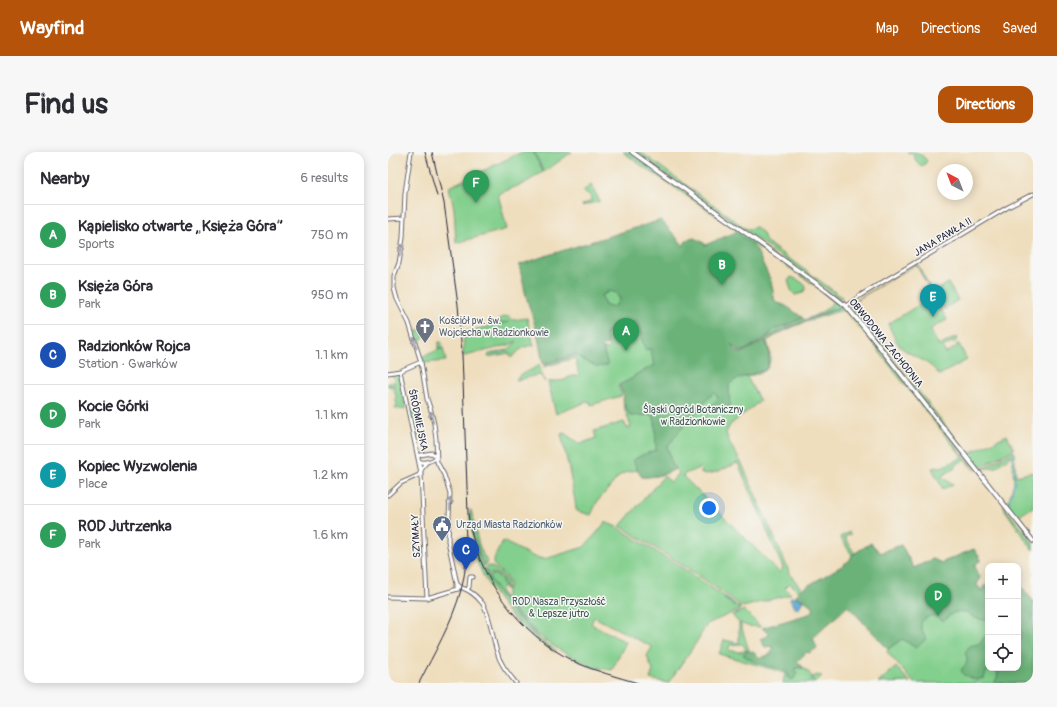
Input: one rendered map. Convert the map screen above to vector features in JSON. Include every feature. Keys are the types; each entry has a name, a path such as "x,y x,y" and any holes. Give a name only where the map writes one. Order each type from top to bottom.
{"main road":[{"name":"OBWODOWA ZACHODNIA","path":"632,152 827,290 845,305 1033,541"}],"street":[{"path":"411,152 405,193 403,238 399,262 394,276 394,288 397,299 409,323 421,362 427,400 434,424 437,462 448,483 450,493 448,535 457,584 460,589 479,600 484,607 497,654 504,668 516,683"},
{"name":"JANA PAWŁA II","path":"845,305 1005,209 1033,194"},
{"path":"388,219 404,218"},
{"name":"JANA PAWŁA II","path":"845,305 861,295"},
{"path":"850,303 849,306 856,318"},
{"path":"388,373 400,371 421,362"},
{"name":"ŚRÓDMIEJSKA","path":"400,371 420,471"},
{"path":"432,453 436,457 427,462 421,462 418,459 420,455 432,453"},
{"path":"415,478 427,462"},
{"name":"SZYMAŁY","path":"420,471 427,598"},
{"path":"388,495 401,483 415,478 419,478 421,480"},
{"path":"388,597 427,598 469,587 470,577 473,577"}],"green space":[{"path":"522,152 533,152 543,172 525,183 498,194 507,229 456,243 454,209 449,187"},
{"path":"534,152 572,152 544,172"},
{"path":"623,152 630,152 840,302 838,307 834,309 787,327 764,339 774,330 803,318 805,320 821,312 833,301 800,275 744,239 734,228"},
{"path":"634,152 639,152 646,156 745,228 748,229 756,227 763,233 765,240 769,244 842,297 842,299 841,300"},
{"path":"907,152 918,153 927,161 921,166 916,161 913,154"},
{"path":"591,185 600,201 582,206 591,201 590,195 583,191"},
{"path":"661,220 684,246 686,240 694,238 705,245 736,232 756,249 771,281 775,302 784,305 803,318 774,330 764,339 743,351 739,351 731,344 736,351 741,353 765,340 769,351 767,368 733,381 729,385 730,407 710,412 709,407 718,398 714,392 667,447 670,459 675,469 667,473 651,477 642,477 633,460 656,450 655,423 653,415 630,416 624,403 624,395 619,385 655,365 650,349 645,350 637,322 605,333 608,344 602,346 608,365 597,367 578,357 576,354 543,364 537,332 526,296 519,265","holes":["610,291 616,293 620,299 615,306 609,307 605,305 602,295"]},
{"path":"916,264 918,265 947,320 930,329 939,346 956,337 957,340 954,343 952,342 943,347 944,352 946,353 959,344 967,360 939,375 936,370 927,363 903,349 896,340 888,324 933,296 917,266 915,265 860,298"},
{"path":"791,277 805,285 805,289 800,294 795,295 791,290 788,281"},
{"path":"948,283 958,300 945,310 934,292"},
{"path":"610,291 616,293 620,300 614,306 609,307 604,303 602,295"},
{"path":"858,300 852,307 968,454 1007,435 1014,449 979,468 976,468 850,307 850,305"},
{"name":"Śląski Ogród Botaniczny w Radzionkowie","path":"841,304 859,322 975,471 965,460 955,465 955,467 941,477 953,484 943,489 932,468 944,466 963,457 870,339 843,310 814,319 784,331 767,341 769,348 770,356 768,368 765,371 747,377 760,401 730,425 726,433 730,444 742,464 788,569 792,577 802,589 798,591 790,583 785,588 791,594 743,607 692,571 620,526 664,476 671,482 679,473 675,469 651,477 642,477 637,470 624,473 620,475 597,502 591,515 577,511 561,434 564,433 580,444 596,438 594,431 624,422 627,428 631,427 623,404 626,407 768,365 769,351 765,340 788,328 839,307","holes":["738,463 783,568 779,572 683,476 699,468 701,473 710,474"]},
{"path":"509,316 513,320 527,318 534,346 524,347 511,358 509,353 488,357 489,354 508,350 517,341 509,345 465,356 463,355 464,332 509,322 500,323 500,318"},
{"path":"637,322 645,349 650,349 655,365 618,386 622,394 621,396 591,405 589,401 556,414 548,382 565,380 569,377 579,375 575,358 544,367 544,365 577,355 578,357 605,356 603,350 609,348 605,333"},
{"path":"427,329 428,333 420,341 416,342 414,334 416,331"},
{"path":"439,342 441,342 443,348 438,349"},
{"path":"443,348 446,361 423,363 422,357"},
{"path":"539,364 545,382 540,375 516,380 518,377 534,369"},
{"path":"393,374 399,374 406,408 403,409 395,408 397,404 396,395 393,388 394,385 390,387 388,386 388,383 394,383"},
{"path":"415,410 420,435 416,436 411,412"},
{"path":"1014,451 1016,476 1033,472 1033,507 1019,516 1033,533 1033,539 1008,506 1014,482 1012,455 996,467 982,469"},
{"path":"1003,505 1033,543 1033,550 1005,510"},
{"path":"470,510 473,516 478,543 487,561 485,566 474,539 470,524"},
{"name":"ROD Nasza Przyszłość & Lepsze jutro","path":"605,522 617,527 687,571 725,597 741,608 707,624 696,643 668,683 650,679 653,670 647,656 652,647 594,617 591,624 626,642 612,670 592,667 556,648 541,637 506,600 509,584 506,577 493,564 495,556 503,541 534,557 545,559 584,547"},
{"path":"849,532 851,534 845,538 855,554 871,543 880,553 901,545 914,568 933,559 941,563 974,549 981,560 974,565 980,577 977,585 982,591 985,586 985,671 1021,671 1021,586 1033,601 1033,683 914,683 887,652 888,649 902,639 855,555 852,555 840,537"},
{"path":"871,543 880,553 901,545 914,568 933,559 941,563 974,549 981,560 974,565 980,577 977,585 981,590 985,586 985,620 975,618 966,612 953,613 943,621 935,616 931,616 922,621 921,626 926,639 916,648 902,639 888,649 848,606 813,638 817,648 809,653 807,652 797,661 804,668 795,668 797,673 794,679 789,679 787,672 753,661 743,655 746,651 754,653 760,658 771,654 772,646 765,647 760,639 769,635 762,628 812,613 814,607 795,596 802,589 850,560 852,555"},
{"path":"475,546 481,562 497,592 529,630 556,651 555,652 527,632 501,603 485,579 470,547"},
{"path":"487,566 490,566 502,575 507,584 506,590 499,575 488,575 486,569"},
{"path":"492,575 499,577 501,580 503,587 500,590 507,603 539,637 505,602 489,577"},
{"path":"1021,586 1033,601 1033,683 994,683 998,672 996,671 1021,671"},
{"path":"744,610 761,627 747,626 740,623 749,650 746,651 763,664 787,672 789,679 795,668 801,668 809,672 812,677 817,675 822,676 816,682 811,678 815,683 783,683 785,673 719,654 724,640 739,643 739,623 732,615","holes":["743,644 746,650 740,652 728,650 730,645"]},
{"path":"985,636 985,671 988,671 984,678 976,680 964,675 961,670 967,662 965,653 969,646 982,642"},
{"path":"896,667 910,682 878,683"}],"water":[{"path":"791,597 796,597 803,601 798,609 795,608 790,599"}],"waterway":[{"path":"1013,454 1015,482 1009,505 1033,537"}],"railway":[{"path":"425,152 437,196"},
{"path":"432,152 444,203 458,305 462,354 468,514 480,560 504,601 536,636 575,662 598,671 638,683"},
{"path":"419,683 448,626 461,590 466,557 465,523"}],"place":[{"name":"ROD Jutrzenka","path":"476,203"},
{"name":"Księża Góra","path":"722,285"},
{"name":"Kopiec Wyzwolenia","path":"933,317"},
{"name":"Kościół pw. św. Wojciecha w Radzionkowie","path":"425,344"},
{"name":"Kąpielisko otwarte „Księża Góra”","path":"626,351"},
{"name":"Urząd Miasta Radzionków","path":"442,542"},
{"name":"Radzionków Rojca","path":"466,570"},
{"name":"Kocie Górki","path":"938,616"}]}
